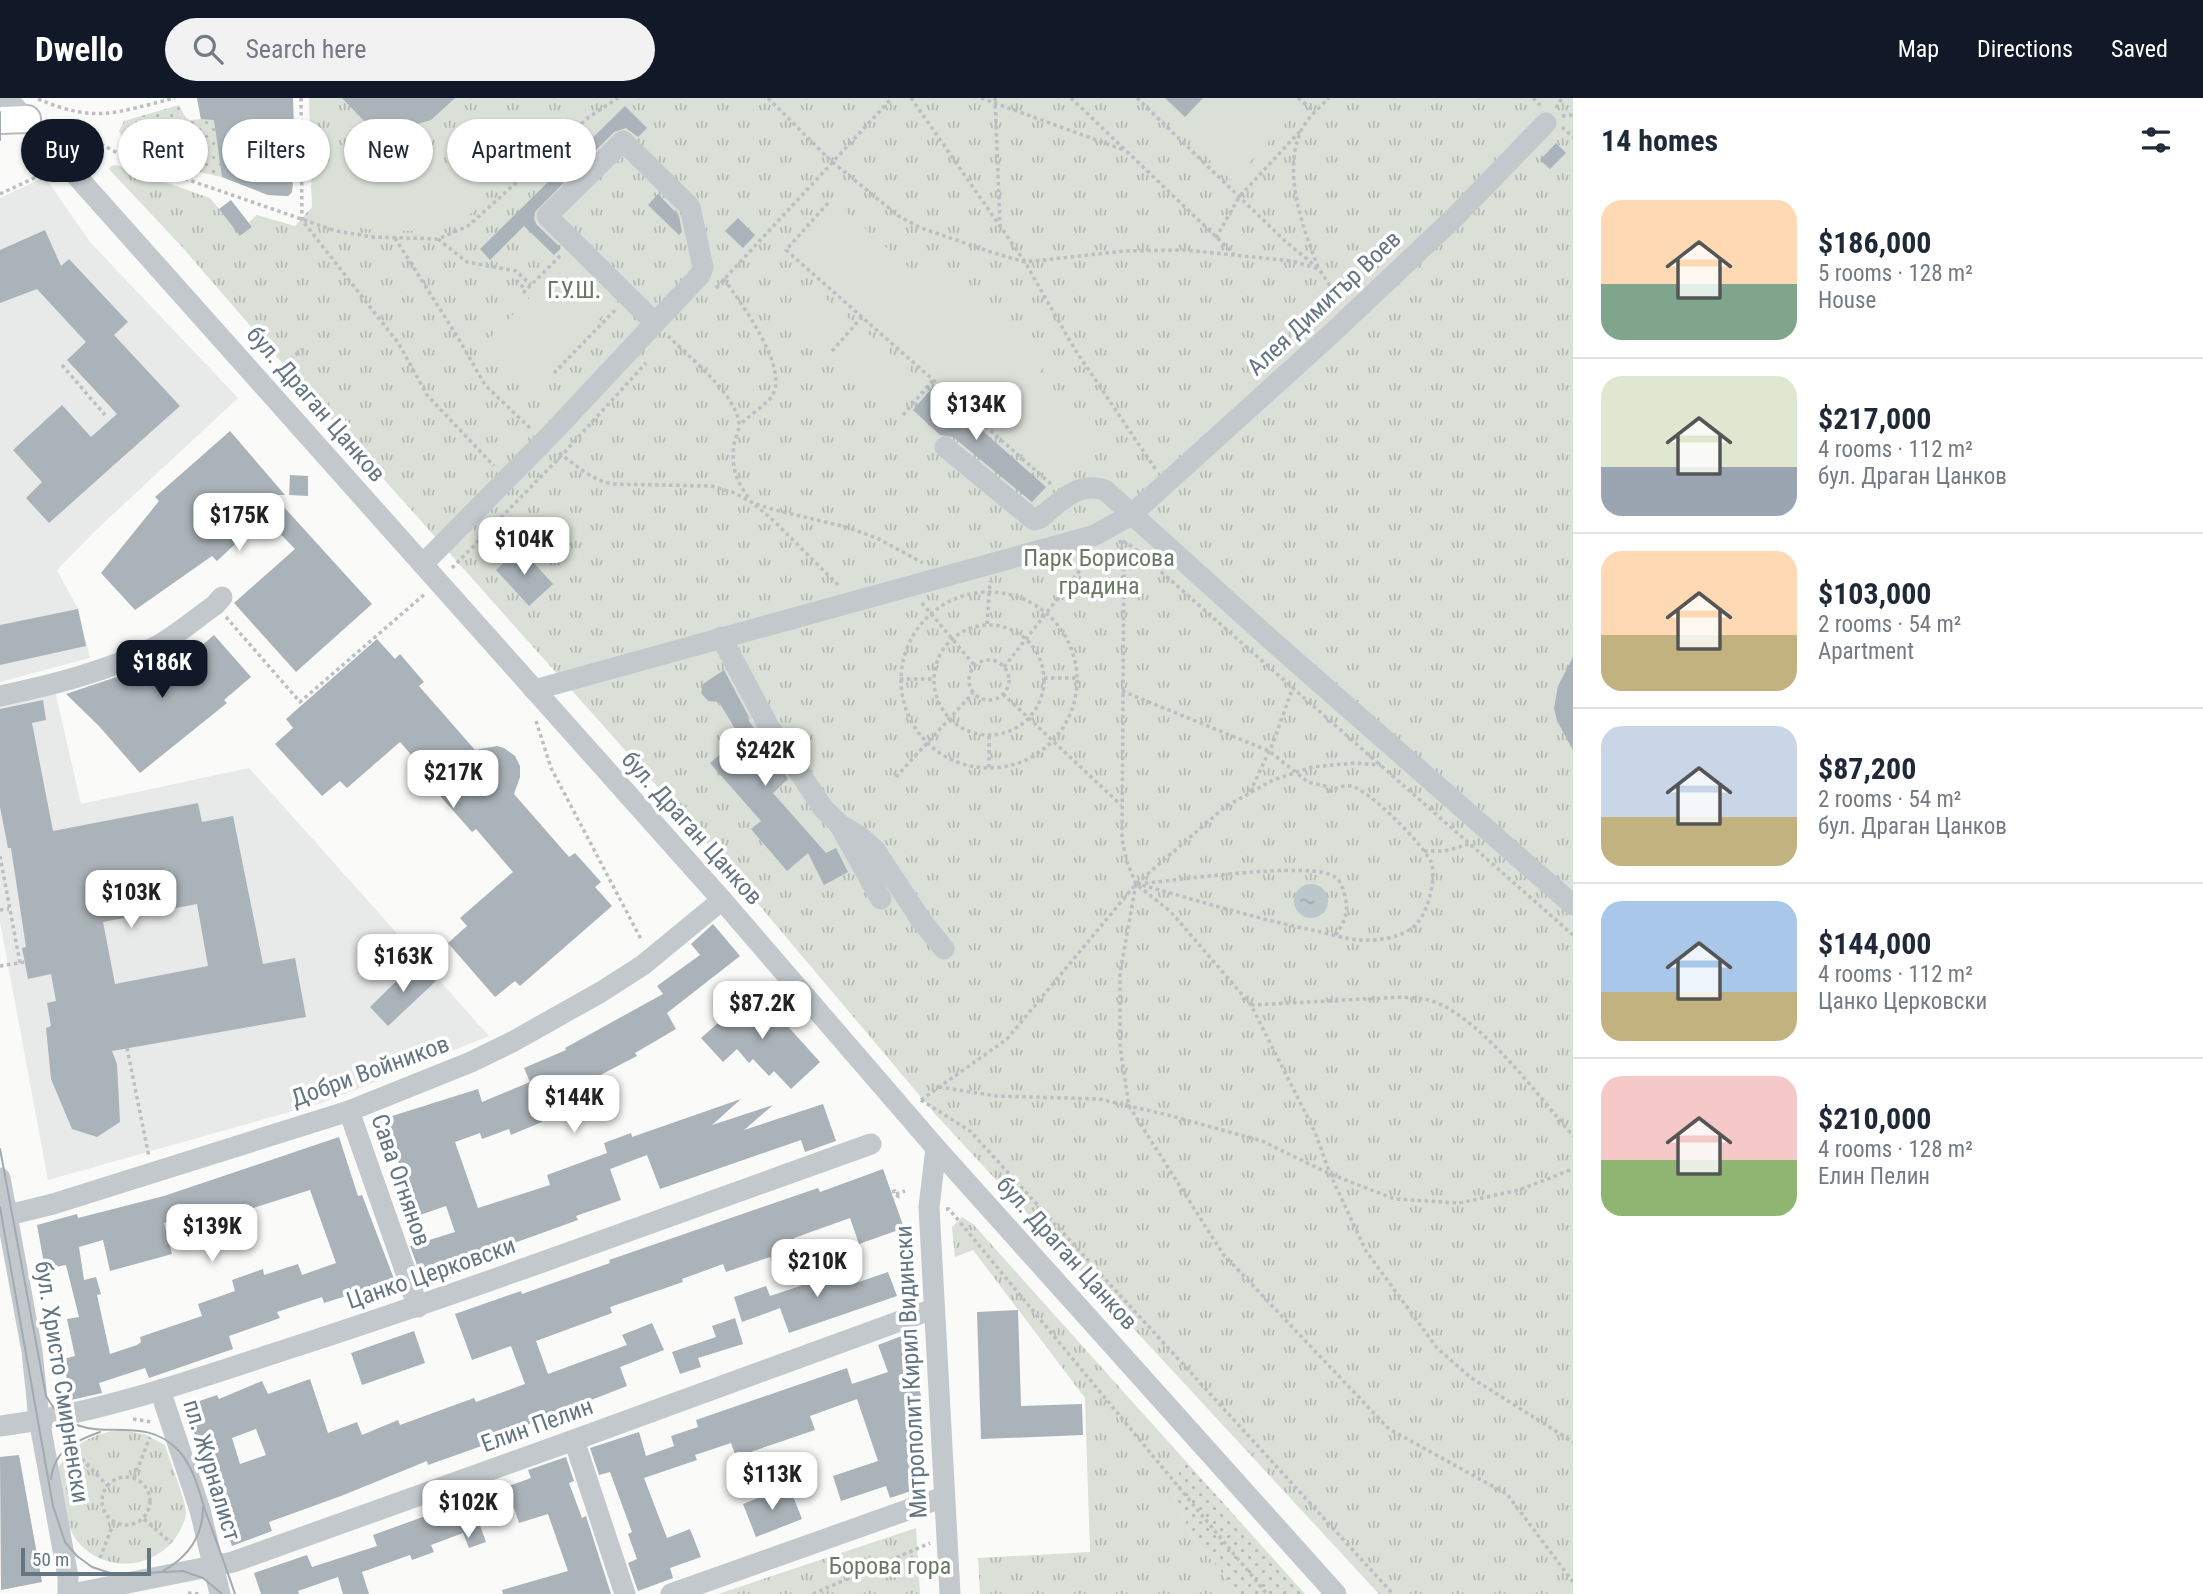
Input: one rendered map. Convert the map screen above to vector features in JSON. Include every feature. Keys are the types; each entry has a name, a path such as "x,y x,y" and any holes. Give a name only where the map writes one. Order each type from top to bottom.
{"main road":[{"path":"0,120 32,109"}],"street":[{"name":"бул. Драган Цанков","path":"8,98 32,109 422,564 722,900 936,1148 1336,1594"},
{"name":"Алея Димитър Воев","path":"534,690 1123,527 1165,484 1456,216 1546,123"},
{"path":"422,564 544,441 662,330 700,275 703,267 690,207 623,141 547,216 662,330"},
{"path":"945,447 1034,520 1080,488 1094,486 1105,490 1123,527 1573,905"},
{"path":"0,696 48,686 110,666 156,647 219,601"},
{"path":"721,637 768,725 823,808 839,824 875,850 921,920 944,949"},
{"path":"839,824 881,899"},
{"name":"Добри Войников","path":"3,1216 52,1204 349,1111 471,1062 601,992 652,958 722,900"},
{"name":"Сава Огнянов","path":"349,1111 418,1307"},
{"name":"Цанко Церковски","path":"0,1426 160,1390 418,1307 871,1144"},
{"name":"Митрополит Кирил Видински","path":"936,1148 929,1208 950,1594"},
{"name":"бул. Христо Смирненски","path":"0,1178 3,1216 32,1351 39,1419 70,1594"},
{"name":"Елин Пелин","path":"70,1594 233,1562 933,1309"},
{"name":"пл. Журналист","path":"160,1390 200,1510 220,1594"},
{"path":"574,1440 625,1594"},
{"path":"671,1594 944,1497"}],"path":[{"path":"32,109 100,115 175,98"},
{"path":"301,98 302,220 400,344 427,395 523,496"},
{"path":"104,146 131,160 336,231 395,238 438,239 468,226 589,117 618,98"},
{"path":"768,98 831,161 881,203 921,228 1025,262 1164,249 1292,261 1319,269"},
{"path":"715,289 892,98"},
{"path":"911,98 1025,262 1074,348 1165,484"},
{"path":"981,98 1126,151"},
{"path":"995,98 1000,226"},
{"path":"1071,98 1234,255"},
{"path":"1137,98 1285,241 1319,269"},
{"path":"1298,98 1315,112"},
{"path":"1216,238 1239,197 1329,98"},
{"path":"1302,129 1296,147 1294,169 1308,241 1319,269 1331,289 1352,314"},
{"path":"0,194 26,182"},
{"path":"828,203 786,250 1066,497"},
{"path":"395,238 485,386 544,441 598,481 612,484 711,486 735,493 774,520 846,594"},
{"path":"438,239 467,262 516,271 531,285"},
{"path":"516,280 525,292 573,242"},
{"path":"724,279 755,323 775,371 777,387 771,399 740,425 734,443 733,467 739,485 753,503 867,534 925,565"},
{"path":"554,373 628,297"},
{"path":"832,351 862,317"},
{"path":"662,330 719,388 733,407 740,425"},
{"path":"280,369 302,349"},
{"path":"455,566 652,357"},
{"path":"62,365 105,415"},
{"path":"903,415 933,380"},
{"path":"1123,527 1133,547 1573,935"},
{"path":"1123,527 1122,839 1136,884 1171,912 1251,1005 1315,1132 1330,1174 1366,1251 1437,1348 1470,1377 1573,1442"},
{"path":"1004,667 1091,555"},
{"path":"987,624 990,575"},
{"path":"989,591 1011,594 1047,612 1064,633 1074,654 1078,678 1075,701 1067,723 1054,741 1024,762 989,769 966,766 945,757 927,744 912,725 903,703 900,679 903,655 913,634 931,613 946,602 967,594 989,591"},
{"path":"219,601 300,702 426,593"},
{"path":"916,595 975,666"},
{"path":"987,624 1002,626 1026,639 1042,664 1044,678 1037,707 1028,718 1017,727 989,735 961,728 949,719 938,700 933,679 940,652 952,638 973,627 987,624"},
{"path":"986,660 1004,667 1009,684 1003,694 992,700 978,698 969,682 975,666 986,660"},
{"path":"1044,678 1078,678"},
{"path":"900,679 933,679"},
{"path":"1249,794 1269,751 1293,687"},
{"path":"1122,691 1269,751 1308,782 1325,786 1330,791 1352,786 1377,801 1424,850 1432,863 1433,887 1419,922 1395,937 1359,940 1289,926 1136,884"},
{"path":"896,776 973,693"},
{"path":"1003,694 1121,805"},
{"path":"536,719 551,768 652,958"},
{"path":"989,735 989,769"},
{"path":"917,1104 1007,1039 1136,884 1225,807 1273,780 1312,767 1355,763 1381,765"},
{"path":"1424,850 1445,850 1470,844"},
{"path":"0,856 22,962 0,967"},
{"path":"1136,884 1272,871 1313,870 1334,876 1342,887 1347,903 1345,919 1335,935"},
{"path":"1136,884 1120,973 1120,1047 1129,1106 1223,1254 1389,1429 1507,1494 1573,1582"},
{"path":"0,910 9,909"},
{"path":"1251,1005 1403,997 1427,1000 1451,1011 1495,1045 1573,1136"},
{"path":"127,1048 152,1173"},
{"path":"939,1087 996,1096 1099,1099 1129,1106 1262,1141 1330,1174 1395,1199 1459,1203 1520,1190 1573,1169"},
{"path":"922,1100 970,1131 1393,1594"},
{"path":"894,1195 905,1191"},
{"path":"949,1209 1267,1594"},
{"path":"121,1421 146,1417 157,1423"},
{"path":"134,1478 150,1437"},
{"path":"72,1449 108,1486"},
{"path":"120,1478 134,1478 141,1482 150,1496 151,1504 144,1518 129,1525 114,1522 108,1517 102,1501 108,1486 120,1478"},
{"path":"144,1518 171,1543"},
{"path":"100,1558 114,1522"},
{"path":"814,1594 931,1543"}],"shaded area":[{"path":"34,182 48,182 90,242 238,398 96,530 57,570 78,609 90,658 0,682 0,198"},
{"path":"55,691 81,804 249,768 489,1036 322,1103 48,1180 0,922 0,701"}],"green space":[{"path":"197,98 232,119 222,119 222,177 208,174 208,119 201,119"},
{"name":"Парк Борисова градина","path":"309,98 1573,98 1573,1594 1379,1594 936,1115 690,823 348,439 183,248 121,182 164,182 210,198 241,236 252,227 249,222 257,215 295,226 312,207 311,182 330,182 330,119 310,119"},
{"path":"1145,98 1309,98 1232,181"},
{"path":"179,105 188,119 131,119"},
{"path":"344,155 344,182 433,182 433,155 447,171 447,182 457,182 479,207 458,224 437,232 364,229 322,216 313,207 311,186 315,182 330,182 330,168"},
{"name":"Парк Борисова градина","path":"118,166 118,179 109,169"},
{"path":"235,182 293,182 292,192 288,196 268,195"},
{"path":"836,203 921,278 937,261 1050,360 1029,385 1096,443 1061,482 795,249"},
{"name":"Г.У.Ш.","path":"573,254 619,299 534,385 488,340"},
{"path":"810,285 853,322 830,347 788,310"},
{"path":"861,328 922,381 896,410 836,357"},
{"path":"962,1217 973,1224 1182,1457 1174,1495 1191,1535 1239,1594 980,1594 978,1558 1090,1552 1085,1398 973,1250 955,1257 952,1227"},
{"path":"121,1430 144,1434 165,1445 186,1512 176,1537 155,1556 142,1561 114,1563 89,1552 73,1535 66,1517 57,1470 76,1447 92,1437"},
{"path":"1182,1457 1305,1594 1239,1594 1191,1535 1174,1495"},
{"name":"Борова гора","path":"916,1528 920,1594 718,1594"}],"water":[{"path":"1311,884 1323,889 1328,901 1323,913 1311,918 1299,913 1294,901 1299,889"}],"building":[{"path":"197,98 293,98 294,119 222,119 222,177 214,120 201,119"},
{"path":"342,98 455,98 432,119 362,119"},
{"path":"1165,98 1203,98 1185,117"},
{"path":"625,106 647,128 638,137 626,128 614,132 596,150 596,135"},
{"path":"1556,143 1566,153 1550,169 1540,160"},
{"path":"235,182 293,182 292,192 288,196 268,195"},
{"path":"548,182 565,182 535,212 537,225 561,248 554,255 524,226 490,260 480,249"},
{"path":"658,194 679,216 682,232 679,235 648,205"},
{"path":"231,200 252,227 240,236 219,209"},
{"path":"738,218 755,235 743,248 725,231"},
{"path":"45,230 61,266 69,259 128,322 114,335 180,406 49,523 26,498 42,482 13,450 62,405 91,437 117,414 67,360 86,342 37,289 0,303 0,250"},
{"path":"933,387 1046,487 1032,502 953,437 940,435 913,410"},
{"path":"230,431 285,495 273,495 372,604 296,672 234,603 295,549 264,517 217,561 212,556 135,610 101,573 159,501 155,497"},
{"path":"290,475 308,476 308,496 289,495"},
{"path":"520,548 553,584 529,606 496,570"},
{"path":"78,609 86,646 0,665 0,625"},
{"path":"214,635 251,677 224,700 227,703 140,773 99,726 66,694 140,669 177,649 187,658"},
{"path":"377,639 395,659 400,654 424,682 419,686 475,750 497,746 515,756 520,766 520,777 514,794 569,857 575,853 601,882 595,887 612,906 520,986 515,981 495,997 448,943 467,926 460,918 513,872 476,829 472,832 434,789 438,785 400,742 347,788 340,781 322,796 275,744 293,728 286,719"},
{"path":"1573,657 1573,750 1557,721 1554,708 1558,686"},
{"path":"724,670 749,717 747,718 788,779 773,793 826,853 836,848 848,872 824,885 808,853 787,871 751,829 761,821 710,763 740,737 719,702 708,701 701,693 703,684"},
{"path":"43,700 46,720 32,723 53,831 198,803 202,822 233,816 263,964 295,958 306,1017 112,1051 117,1064 120,1122 97,1137 72,1129 51,1079 46,1028 51,1026 47,1003 56,1001 51,974 28,979 22,948 26,947 11,848 8,848 0,807 0,709","holes":["197,904 208,966 115,984 103,922"]},
{"path":"713,924 740,956 667,1013 676,1029 635,1053 637,1056 579,1086 535,1104 542,1122 511,1135 509,1129 482,1139 480,1133 455,1142 478,1208 550,1185 547,1175 607,1153 604,1143 631,1133 632,1137 741,1099 712,1125 773,1105 744,1130 823,1104 836,1141 805,1152 801,1140 660,1189 647,1155 610,1169 621,1200 576,1216 578,1220 456,1264 460,1275 425,1287 410,1246 455,1232 446,1206 417,1216 398,1161 388,1164 373,1122 478,1089 482,1102 530,1082 524,1068 566,1050 565,1048 663,994 657,986 700,955 691,944"},
{"path":"417,961 436,981 388,1026 370,1007"},
{"path":"755,990 820,1062 791,1089 774,1071 769,1076 753,1059 749,1063 737,1049 723,1062 701,1038"},
{"path":"339,1137 358,1196 362,1195 399,1292 369,1302 365,1290 324,1303 322,1297 277,1312 280,1318 229,1336 233,1349 149,1378 145,1368 99,1383 102,1393 71,1400 63,1359 75,1356 67,1319 79,1317 66,1265 45,1269 37,1225 77,1214 78,1218 164,1196","holes":["310,1190 336,1263 302,1275 298,1264 264,1275 263,1269 232,1280 235,1291 198,1304 202,1316 140,1337 141,1342 137,1345 110,1354 97,1295 101,1294 96,1277 84,1280 79,1247 103,1240 110,1271 172,1254 164,1223 208,1211 212,1221"]},
{"path":"883,1169 904,1228 859,1244 850,1218 794,1238 799,1253 772,1262 770,1257 726,1272 723,1264 682,1279 683,1282 610,1307 612,1313 536,1341 548,1374 627,1345 622,1335 652,1323 664,1350 620,1367 627,1386 489,1440 490,1443 428,1465 427,1461 269,1522 272,1531 232,1546 185,1406 217,1395 219,1399 262,1381 268,1394 310,1379 328,1433 357,1422 362,1435 398,1420 400,1425 474,1398 476,1402 525,1384 511,1346 472,1360 455,1314 521,1291 522,1294 610,1263 609,1260 818,1188 820,1192","holes":["256,1429 266,1455 240,1464 232,1438"]},
{"path":"851,1269 856,1283 888,1272 897,1296 789,1333 780,1308 742,1322 734,1297 766,1286 770,1296"},
{"path":"1018,1310 1021,1406 1082,1404 1083,1435 981,1439 977,1312"},
{"path":"735,1318 743,1344 698,1358 701,1367 680,1374 672,1352 716,1337 712,1326"},
{"path":"414,1331 425,1363 362,1385 351,1353"},
{"path":"907,1334 916,1361 910,1363 922,1398 926,1486 890,1498 886,1486 841,1501 833,1476 878,1461 857,1399 810,1416 815,1430 736,1457 731,1443 695,1455 697,1460 644,1478 667,1538 690,1529 701,1557 670,1568 673,1578 638,1591 628,1563 637,1559 628,1534 632,1532 610,1472 599,1475 590,1448 639,1432 646,1456 674,1446 671,1436 698,1427 696,1420 847,1368 852,1384 888,1372 878,1345"},
{"path":"19,1455 42,1582 1,1590 0,1457"},
{"path":"566,1457 574,1481 569,1483 582,1518 586,1516 611,1594 503,1594 502,1590 568,1571 548,1514 519,1523 514,1508 478,1520 486,1542 469,1548 463,1533 431,1545 434,1552 412,1560 410,1555 362,1572 369,1594 343,1594 338,1577 298,1591 299,1594 261,1594 254,1573 307,1555 312,1567 377,1546 373,1535 531,1478 528,1470"},
{"path":"789,1486 802,1519 756,1537 743,1504"}],"tram line":[{"path":"0,112 0,140"},
{"path":"0,1149 46,1396 60,1414 75,1424 92,1429 145,1432 162,1438 178,1450 195,1480 235,1594"},
{"path":"0,1207 53,1506 65,1542 77,1556 92,1567 113,1574 183,1571 203,1578 222,1594"},
{"path":"51,1479 56,1461 67,1448 100,1432"},
{"path":"163,1571 180,1559 192,1545 200,1527 203,1507"}]}
